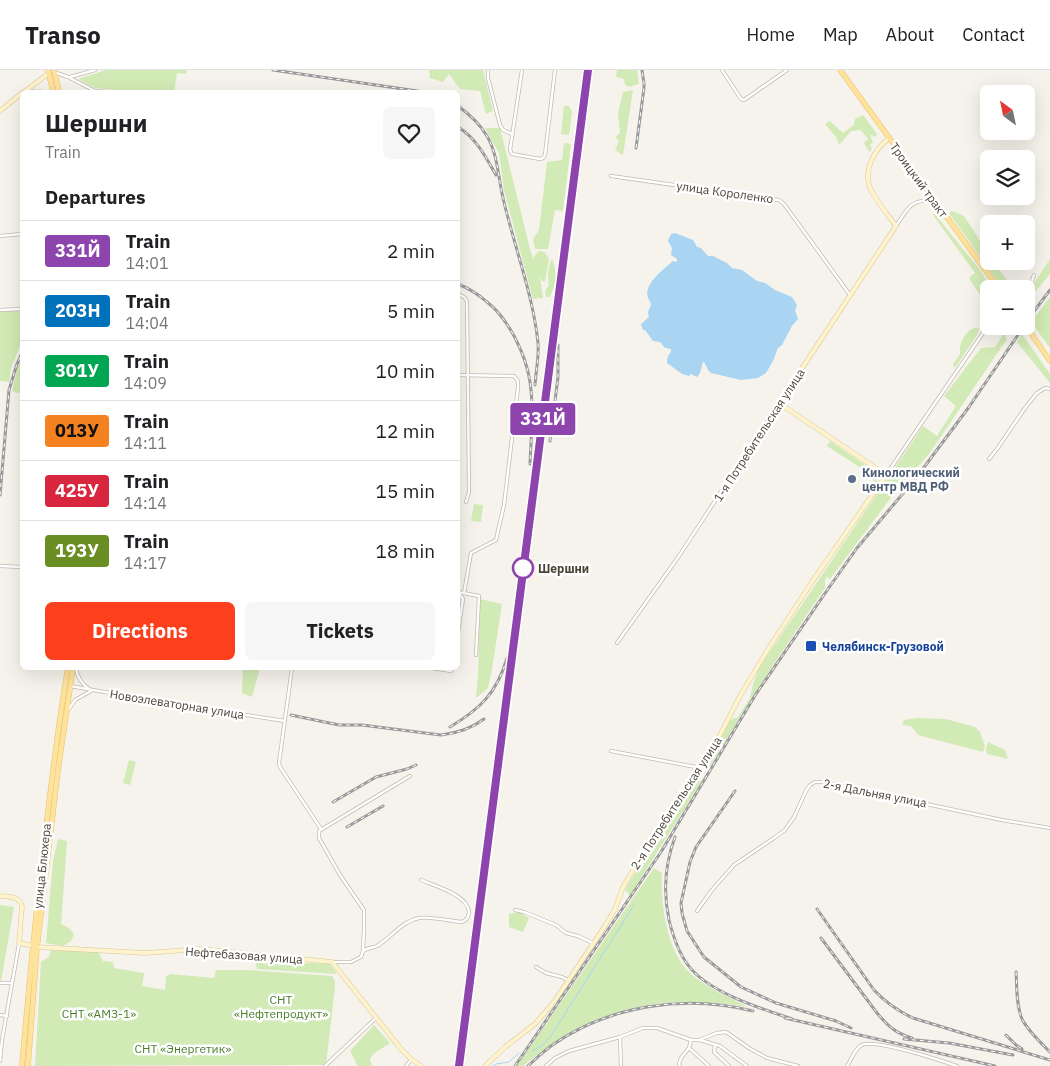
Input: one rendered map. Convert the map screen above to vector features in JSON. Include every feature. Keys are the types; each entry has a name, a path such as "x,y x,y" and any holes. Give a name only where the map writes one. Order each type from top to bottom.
{"main road":[{"name":"Троицкий тракт","path":"840,70 992,280"},
{"path":"51,71 53,90"},
{"path":"51,71 58,90"},
{"path":"1032,335 1050,361"},
{"name":"улица Блюхера","path":"22,1066 46,822 68,670"},
{"name":"улица Блюхера","path":"28,1066 35,946 70,686 74,670"}],"street":[{"path":"68,78 95,70"},
{"path":"488,70 488,78 501,128 512,134"},
{"path":"522,70 510,153 540,159 544,155 555,70"},
{"path":"722,70 741,99 744,100 787,70"},
{"path":"28,90 51,71 91,90"},
{"path":"0,111 20,96"},
{"path":"889,138 872,157 867,179 872,193 896,226"},
{"name":"улица Короленко","path":"611,176 779,200 784,204 850,296"},
{"name":"1-я Потребительская улица","path":"617,643 780,404 908,208 914,202 934,200"},
{"path":"0,236 20,234"},
{"path":"1032,280 1034,275"},
{"path":"460,295 467,301 469,492 466,502"},
{"path":"0,310 20,309"},
{"name":"2-я Потребительская улица","path":"485,1066 500,1051 536,1024 569,981 615,909 623,886 701,768 770,646 982,335"},
{"path":"460,375 514,376 518,381 504,505 496,540 471,553 464,593"},
{"path":"989,459 1037,393 1045,388 1050,389"},
{"path":"780,404 886,475"},
{"path":"0,566 20,567"},
{"path":"460,592 479,596 476,655"},
{"path":"460,594 463,598 460,612"},
{"path":"76,670 86,688 92,691"},
{"path":"292,670 279,763 321,829"},
{"name":"Новоэлеваторная улица","path":"70,686 285,721"},
{"path":"66,715 75,700 92,691"},
{"path":"611,751 701,768"},
{"path":"332,962 355,961 361,957 365,924 364,910 343,880 318,834 321,829 410,776"},
{"name":"2-я Дальняя улица","path":"697,911 734,865 785,830 794,817 806,791 815,782 1050,828"},
{"path":"363,951 375,947 404,924 421,917 462,922 466,920 469,912 467,904 459,897 421,880"},
{"path":"0,896 17,899 22,903 19,943 0,1060"},
{"path":"515,910 524,912 556,926 566,933 578,936 594,944"},
{"name":"Нефтебазовая улица","path":"19,943 35,946 146,953 200,950 332,962"},
{"path":"332,962 401,1049 421,1066"},
{"path":"536,966 546,973 569,981"},
{"path":"0,983 12,983"},
{"path":"0,1015 7,1016"},
{"path":"325,1066 376,1018"},
{"path":"546,1066 561,1054 569,1051 620,1037 643,1028 652,1027 690,1040 710,1042 720,1046 747,1066"},
{"path":"699,1040 717,1033 726,1032 768,1058 798,1066"},
{"path":"620,1037 621,1066"},
{"path":"0,1046 2,1040"},
{"path":"680,1066 681,1058 689,1048 690,1040"},
{"path":"847,1066 858,1048 863,1044 899,1048 957,1066"},
{"path":"715,1045 714,1052 729,1066"},
{"path":"689,1048 709,1066"},
{"path":"406,1066 412,1059"},
{"path":"774,1066 777,1061"}],"green space":[{"path":"106,70 187,70 186,74 177,73 174,90 95,88 78,79"},
{"path":"429,70 483,70 493,111 486,114 480,91 460,89 449,74 443,82 430,78"},
{"path":"617,70 637,70 639,84 629,87 625,85 624,79 616,77"},
{"path":"633,90 623,155 615,150 619,141 615,137 620,133 618,113 623,92"},
{"path":"564,106 569,106 572,112 569,135 561,134"},
{"path":"863,115 877,134 875,137 870,134 873,143 870,144 872,149 869,152 864,143 868,139 861,130 851,131 839,145 836,137 825,124 830,121 843,133 854,125 855,119"},
{"path":"485,128 500,128 533,258 539,251 545,252 549,260 545,281 542,281 540,277 543,298 533,299 504,190 499,153"},
{"path":"564,143 571,144 563,211 555,210 548,249 535,249 533,239 539,230 547,162 562,160"},
{"path":"952,211 964,216 980,241 980,257 949,213"},
{"path":"934,213 986,280 980,280 980,295 969,278 975,273 933,215"},
{"path":"552,259 556,274 555,283 550,297 546,297 545,291 549,285 548,272"},
{"path":"1050,259 1050,274 1035,292 1035,282"},
{"path":"990,270 999,270 1007,280 997,280"},
{"path":"1050,297 1050,348 1035,327 1035,317"},
{"path":"0,311 20,311 20,346 11,368 9,382 0,381"},
{"path":"976,327 979,329 977,335 955,368 953,364 960,354 960,346 964,336"},
{"path":"1003,335 1005,335 1007,339 929,454 892,496 830,579 827,577 825,588 771,668 710,766 698,778 701,783 630,895 625,890 638,868 643,864 649,850 656,844 661,832 668,827 671,818 677,814 677,808 712,754 730,720 738,717 750,698 759,668 923,426 937,436 956,406 944,396 981,348 995,347"},
{"path":"1023,335 1050,374 1050,383 1017,342"},
{"path":"20,361 20,394 12,390"},
{"path":"830,441 876,472 879,478 875,484 873,482 875,477 827,446"},
{"path":"474,504 483,505 481,522 471,521"},
{"path":"480,599 502,604 488,688 476,698 478,674"},
{"path":"243,670 259,670 252,697 242,693"},
{"path":"917,718 946,719 975,727 980,732 985,746 983,752 918,735 911,726 902,725 904,720"},
{"path":"988,742 1005,750 1008,759 987,754"},
{"path":"129,760 136,762 130,785 123,783"},
{"path":"58,839 67,841 61,924 69,928 74,934 71,941 63,946 46,943 53,861"},
{"path":"654,868 662,873 662,898 667,927 676,954 683,965 704,984 748,1007 686,1002 657,1004 629,1009 575,1030 549,1046 523,1066 517,1066"},
{"path":"0,905 14,907 1,981 0,981"},
{"path":"519,912 529,918 523,932 509,927 509,914"},
{"path":"51,950 98,952 103,961 113,962 114,968 144,973 142,986 165,990 166,976 171,974 214,978 216,970 246,970 332,976 335,981 335,987 326,1065 35,1066 41,962 49,957"},
{"path":"255,960 330,964 337,974 257,969"},
{"path":"374,1025 390,1043 373,1054 370,1060 372,1066 357,1066 350,1051"}],"water":[{"path":"675,233 693,240 697,247 701,248 708,256 713,256 727,263 732,268 742,270 757,281 765,283 775,290 792,297 797,305 795,310 798,319 782,345 778,348 766,373 758,378 741,380 711,373 704,362 697,377 691,374 689,376 682,374 667,363 671,349 665,347 660,342 653,341 643,330 641,324 649,317 648,312 651,305 647,293 651,282 673,261 677,261 671,255 672,248 668,241 671,234"}],"waterway":[{"path":"532,1051 544,1044 552,1034 634,905"},
{"path":"493,1066 509,1062 519,1053"}],"railway":[{"path":"273,70 410,90"},
{"path":"459,1066 588,70"},
{"path":"636,148 644,88 642,70"},
{"path":"460,108 484,132 491,143 496,158 507,216 528,288 536,325 538,359 535,385"},
{"path":"460,128 475,142 496,175"},
{"path":"460,285 477,294 495,309 515,338 525,360 532,402 530,464"},
{"path":"1035,310 1050,290"},
{"path":"515,1066 661,852 756,694 828,589 857,548 916,478 969,407 1018,335"},
{"path":"550,441 558,377 558,345"},
{"path":"0,495 9,390 20,357"},
{"path":"450,727 470,714 486,699 498,681 507,658"},
{"path":"291,715 339,725 362,725 441,735 464,730 484,719"},
{"path":"333,802 376,777 416,765"},
{"path":"735,791 696,847 690,862 681,903 687,931 704,957 741,987 776,1003 836,1021 851,1028"},
{"path":"347,827 383,806"},
{"path":"675,837 667,868 666,899 672,932 684,960 697,975 721,991 751,1005 792,1019"},
{"path":"817,909 874,990 897,1009 913,1018 1050,1060"},
{"path":"821,938 881,1018 896,1031 912,1038"},
{"path":"1016,972 1018,1002 1022,1019 1031,1032 1050,1052"},
{"path":"528,1066 551,1046 574,1032 622,1012 674,1004 727,1006 753,1011"},
{"path":"785,1018 995,1066"},
{"path":"1006,1035 1022,1049"},
{"path":"904,1039 949,1043 1013,1055"}],"train":[{"name":"331Й","path":"459,1066 588,70"}],"place":[{"name":"Кинологический центр МВД РФ","path":"852,479"},
{"name":"Шершни","path":"523,568"},
{"name":"Челябинск-Грузовой","path":"811,646"}],"park label":[{"name":"СНТ «Нефтепродукт»","path":"281,1006"},
{"name":"СНТ «АМЗ-1»","path":"99,1013"},
{"name":"СНТ «Энергетик»","path":"183,1048"}]}
